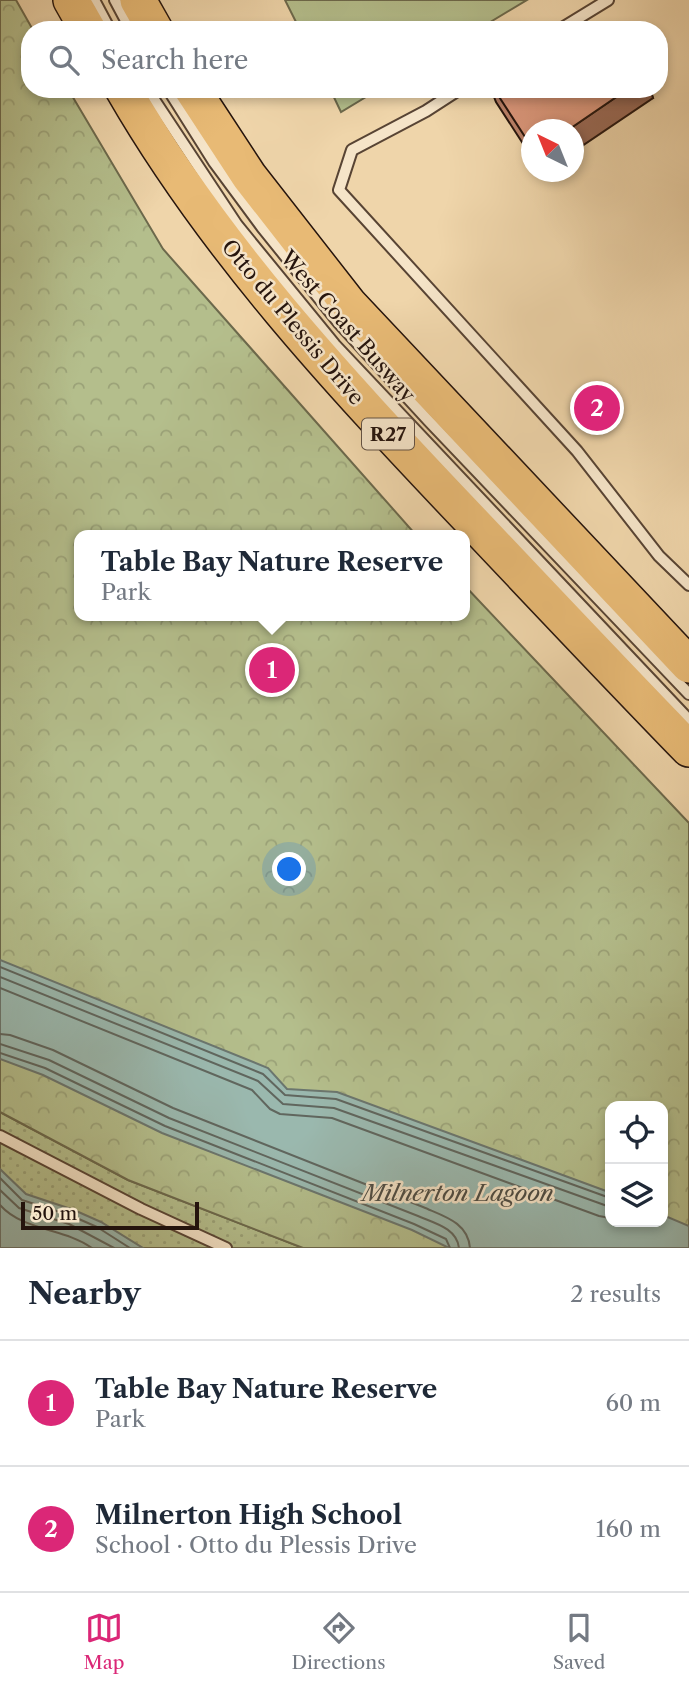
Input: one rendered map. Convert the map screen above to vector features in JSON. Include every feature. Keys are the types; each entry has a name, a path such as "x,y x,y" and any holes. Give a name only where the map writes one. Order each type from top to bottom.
{"main road":[{"path":"71,0 83,21"},
{"path":"138,0 150,21"},
{"name":"Otto du Plessis Drive","path":"128,98 197,203 303,340 369,414 689,749"},
{"name":"R27","path":"198,98 249,176 349,304 689,665"}],"lane":[{"path":"94,0 105,21"},
{"path":"115,0 126,21"},
{"path":"574,21 608,0"},
{"name":"West Coast Busway","path":"153,98 237,225 335,345 689,720"},
{"name":"West Coast Busway","path":"174,98 214,162 340,323 429,421 689,694"},
{"path":"446,98 352,150 339,190 577,451 659,556 689,585"},
{"path":"0,1136 106,1191 226,1248"}],"green space":[{"path":"0,0 16,0 28,21 21,21 21,98 73,98 163,249 412,530 74,530 74,621 470,621 470,591 689,823 689,1248 303,1248 128,1180 0,1112"},
{"path":"285,0 527,0 492,21 296,21"},
{"path":"334,98 364,98 341,112"},
{"path":"0,1112 128,1180 303,1248 0,1248"}],"water":[{"name":"Milnerton Lagoon","path":"0,960 268,1068 287,1089 337,1092 605,1190 605,1227 668,1227 668,1217 689,1226 689,1248 449,1248 412,1230 162,1133 43,1075 0,1059"},
{"path":"0,1169 26,1194 101,1222 143,1248 0,1248"}],"building":[{"path":"500,98 615,98 584,119 521,119 521,131"}],"place":[{"name":"Milnerton High School","path":"597,408"},
{"name":"Table Bay Nature Reserve","path":"272,670"}]}
